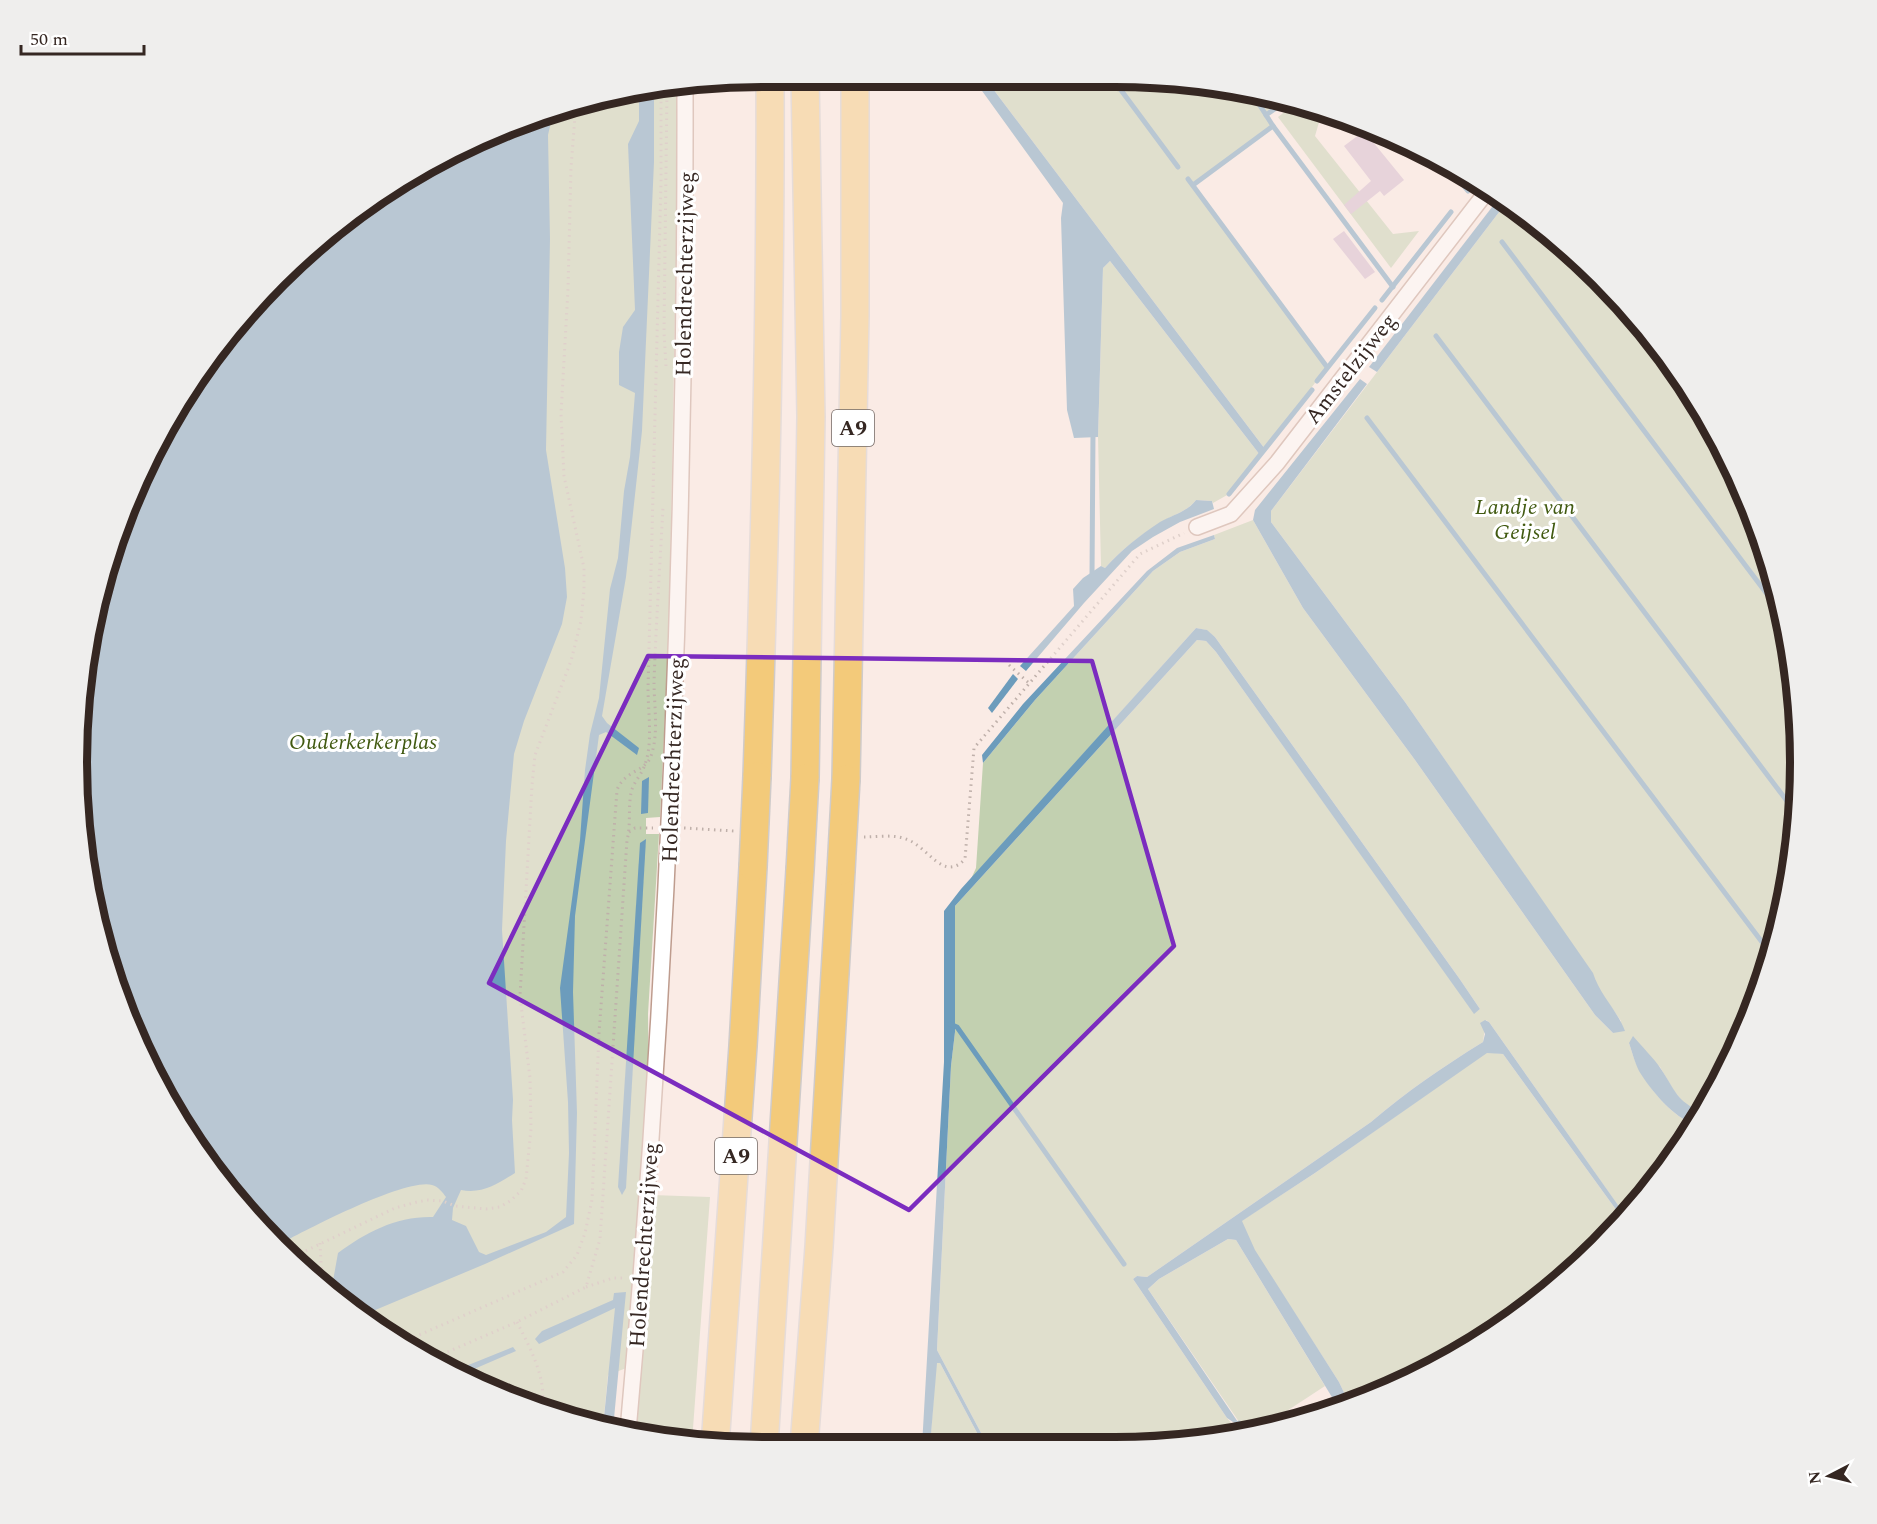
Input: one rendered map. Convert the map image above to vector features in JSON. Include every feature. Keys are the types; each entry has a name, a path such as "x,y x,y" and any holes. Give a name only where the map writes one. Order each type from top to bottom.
{"highway":[{"name":"A9","path":"716,1436 743,1046 757,776 765,538 770,250 770,87"},
{"name":"A9","path":"765,1437 805,778 812,417 805,87"},
{"name":"A9","path":"805,1437 820,1235 846,779 855,316 855,87"}],"street":[{"name":"Holendrechterzijweg","path":"629,1424 642,1278 658,1050 670,828 679,586 686,231 685,92"},
{"name":"Amstelzijweg","path":"1197,527 1231,514 1277,463 1483,197"}],"path":[{"path":"666,373 664,332 667,94"},
{"path":"411,1339 548,1281 563,1272 577,1255 585,1233 592,1200 599,1033 617,790 620,782 645,765 648,750 661,95"},
{"path":"300,1253 395,1208 427,1200 486,1209 500,1207 510,1202 521,1191 526,1179 531,1130 530,1078 520,996 532,785 535,756 571,661 581,621 584,590 584,568 564,476 561,414 575,114"},
{"path":"586,1287 600,1239 631,792 651,757 654,737 654,682 663,500"},
{"path":"864,837 899,837 910,840 945,867 956,868 960,865 965,859 974,748 1140,554 1197,527"},
{"path":"1009,665 1029,683"},
{"path":"629,832 635,828 670,828 740,832"},
{"path":"321,1243 322,1273"},
{"path":"440,1355 517,1322 586,1287 613,1278 642,1278"},
{"path":"517,1322 533,1353 540,1377 543,1400"}],"highlighted area":[{"path":"648,656 1092,661 1174,946 909,1210 489,983"}],"green space":[{"path":"992,87 1159,88 1247,100 1277,107 1266,115 1273,126 1193,185 1327,367 1265,449"},
{"name":"Ouderkerkerplas","path":"677,93 669,634 660,817 646,818 646,834 659,834 648,1014 650,1214 652,1195 710,1197 693,1433 632,1424 637,1364 608,1375 604,1418 545,1401 504,1386 424,1347 351,1298 317,1269 285,1239 226,1173 177,1100 157,1061 138,1020 110,937 100,894 88,806 88,718 100,630 110,587 138,504 177,424 201,387 226,351 285,285 351,226 424,177 463,157 504,138 587,110"},
{"path":"1288,109 1320,119 1315,136 1393,234 1419,231 1391,268 1278,117"},
{"name":"Landje van Geijsel","path":"1501,209 1526,226 1592,285 1651,351 1700,425 1739,504 1767,587 1777,630 1789,718 1789,806 1777,894 1754,979 1739,1020 1694,1109 1685,1104 1674,1091 1660,1067 1629,1043 1644,1078 1671,1110 1687,1121 1651,1173 1620,1209 1486,1020 1483,1042 1454,1060 1371,1122 1147,1277 1137,1276 1133,1279 1234,1426 1159,1436 983,1437 937,1350 951,1066 955,1032 955,906 1197,640 1206,641 1216,652 1474,1013 1480,1009 1215,637 1206,630 1196,628 971,879 976,868 983,763 1035,700 1153,571 1180,552 1215,539 1214,535 1253,520 1303,608 1415,760 1595,1015 1613,1033 1621,1021 1597,987 1592,973 1405,702 1271,522 1271,511"},
{"path":"1110,261 1260,455 1229,494 1213,503 1196,500 1138,538 1105,568 1101,566 1098,437 1103,268"},
{"path":"1487,1052 1503,1054 1617,1211 1560,1269 1526,1298 1490,1323 1414,1367 1346,1396 1254,1250 1241,1221 1315,1173"},
{"path":"1228,1239 1236,1240 1325,1386 1278,1417 1241,1425 1148,1289 1159,1279"},
{"path":"936,1363 940,1363 979,1437 931,1437"}],"water":[{"path":"979,87 992,87 1265,449 1260,455 1110,261 1103,268 1098,437 1074,438 1067,410 1061,218 1063,203"},
{"name":"Ouderkerkerplas","path":"654,96 654,162 642,431 626,577 602,716 607,723 639,748 637,755 606,732 599,735 575,916 573,992 577,1113 574,1224 371,1312 333,1282 338,1253 371,1232 395,1222 433,1217 446,1197 432,1185 401,1189 357,1206 287,1241 226,1173 177,1100 138,1020 110,937 100,894 88,806 87,762 88,718 100,630 123,545 138,504 157,463 177,424 201,387 226,351 255,317 317,255 351,226 387,201 424,177 463,157 504,138 551,121 548,135 550,239 546,450 565,568 567,597 562,624 524,721 514,754 506,841 502,930 513,1100 515,1173 483,1189 461,1190 453,1208 452,1220 466,1226 479,1252 486,1255 546,1232 566,1217 569,1153 568,1102 560,988 580,840 585,770 590,734 599,698 610,589 618,558 624,491 630,457 635,393 619,385 619,352 623,327 635,310 628,144 639,121 639,99"},
{"path":"1494,204 1501,209 1377,372 1369,367"},
{"path":"1360,379 1367,384 1271,511 1271,522 1405,702 1593,973 1625,1031 1613,1033 1595,1015 1415,760 1303,608 1253,520 1255,510"},
{"path":"1196,500 1212,501 1214,509 1180,522 1132,551 1026,671 1020,666 1074,606 1073,589 1083,578 1101,566 1105,568 1145,533 1160,522 1184,510"},
{"path":"1214,535 1215,539 1180,552 1153,571 1035,700 983,763 982,755 1023,704 1147,571 1177,548"},
{"path":"1196,628 1207,630 1215,637 1480,1009 1474,1014 1216,652 1206,641 1197,640 955,906 955,1032 951,1066 937,1350 983,1437 979,1437 940,1363 937,1363 931,1437 923,1437 944,1062 944,911 961,889"},
{"path":"1013,674 1018,679 992,713 988,708"},
{"path":"649,777 648,813 641,814 642,781"},
{"path":"646,839 626,1188 622,1195 618,1187 640,843"},
{"path":"1485,1020 1489,1022 1620,1209 1617,1211 1503,1054 1487,1053 1242,1221 1255,1250 1346,1396 1334,1400 1236,1240 1228,1239 1159,1279 1148,1289 1240,1425 1238,1425 1227,1418 1133,1279 1137,1276 1147,1277 1371,1122 1454,1060 1483,1042 1485,1034 1480,1023"},
{"path":"1633,1036 1658,1065 1681,1099 1694,1109 1687,1121 1671,1110 1644,1078 1629,1043"},
{"path":"626,1292 614,1420 604,1418 615,1308 539,1344 535,1339 542,1331 613,1300 614,1293"},
{"path":"513,1347 516,1351 471,1371 463,1367"}],"building":[{"path":"1361,133 1368,136 1404,180 1384,196 1380,191 1351,214 1344,205 1371,181 1344,146"},
{"path":"1344,231 1375,272 1365,279 1333,239"}],"waterway":[{"path":"1119,87 1178,167"},
{"path":"1258,103 1393,287"},
{"path":"1266,115 1277,107"},
{"path":"1193,185 1273,126"},
{"path":"1188,179 1327,367"},
{"path":"1461,183 1468,191 1470,188"},
{"path":"1382,300 1451,212"},
{"path":"1502,242 1769,597"},
{"path":"1317,381 1375,308"},
{"path":"1436,336 1789,804"},
{"path":"1229,494 1312,390"},
{"path":"1367,418 1764,945"},
{"path":"1092,577 1093,432"},
{"path":"950,1024 957,1027 1124,1264"}]}
